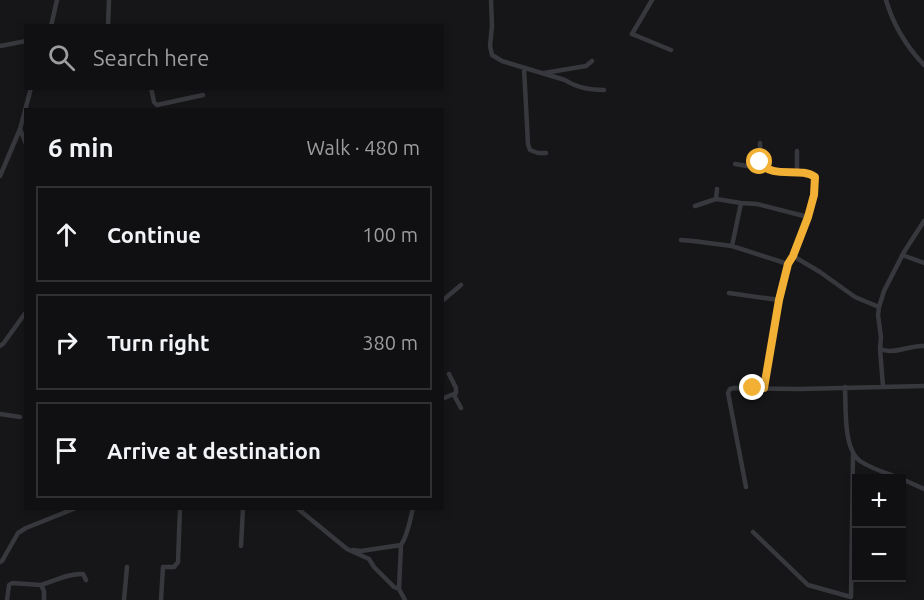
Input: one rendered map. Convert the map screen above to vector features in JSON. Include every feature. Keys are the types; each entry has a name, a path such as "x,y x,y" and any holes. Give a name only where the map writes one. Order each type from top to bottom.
{"street":[{"path":"51,24 57,0"},
{"path":"108,24 109,0"},
{"path":"491,0 490,46 492,55 502,61 565,81 572,86 604,90"},
{"path":"652,0 632,33 671,50"},
{"path":"886,0 903,39 924,65"},
{"path":"0,46 24,41"},
{"path":"542,74 586,66 592,61"},
{"path":"524,68 528,144 530,150 546,153"},
{"path":"26,108 30,90"},
{"path":"151,90 155,104 159,105 203,95"},
{"path":"0,176 24,114"},
{"path":"20,129 24,139"},
{"path":"760,143 760,162 766,169"},
{"path":"797,151 797,173"},
{"path":"735,164 784,172 807,173 815,177 814,195 808,217 788,264 779,300 764,388"},
{"path":"716,199 717,189"},
{"path":"695,206 716,199 757,204 808,217"},
{"path":"732,246 741,203"},
{"path":"883,387 879,307 884,291 902,255 924,221"},
{"path":"681,240 732,246 788,264"},
{"path":"902,255 924,263"},
{"path":"793,256 855,297 879,307"},
{"path":"444,299 461,285"},
{"path":"729,294 779,300"},
{"path":"0,346 24,315"},
{"path":"880,349 893,351 911,346 924,346"},
{"path":"449,374 456,388 454,395 461,408"},
{"path":"746,487 728,393 730,389 924,386"},
{"path":"753,532 808,585 851,597 854,479 853,455 847,431 845,387"},
{"path":"444,398 454,395"},
{"path":"0,414 20,417"},
{"path":"853,455 888,474"},
{"path":"906,482 924,489"},
{"path":"0,562 18,533 71,510"},
{"path":"161,600 163,567 174,567 178,562 180,510"},
{"path":"241,546 243,510"},
{"path":"299,510 347,549 369,559 374,567 394,587 399,589"},
{"path":"405,600 399,589 401,544 408,529 413,510"},
{"path":"347,549 361,551 401,544"},
{"path":"124,600 127,567"},
{"path":"7,600 9,585 12,584 41,585 81,573 86,580"},
{"path":"41,585 44,600"}],"route":[{"path":"753,388 764,388 779,300 788,264 808,217 814,195 815,177 807,173 766,169 760,162"}]}
